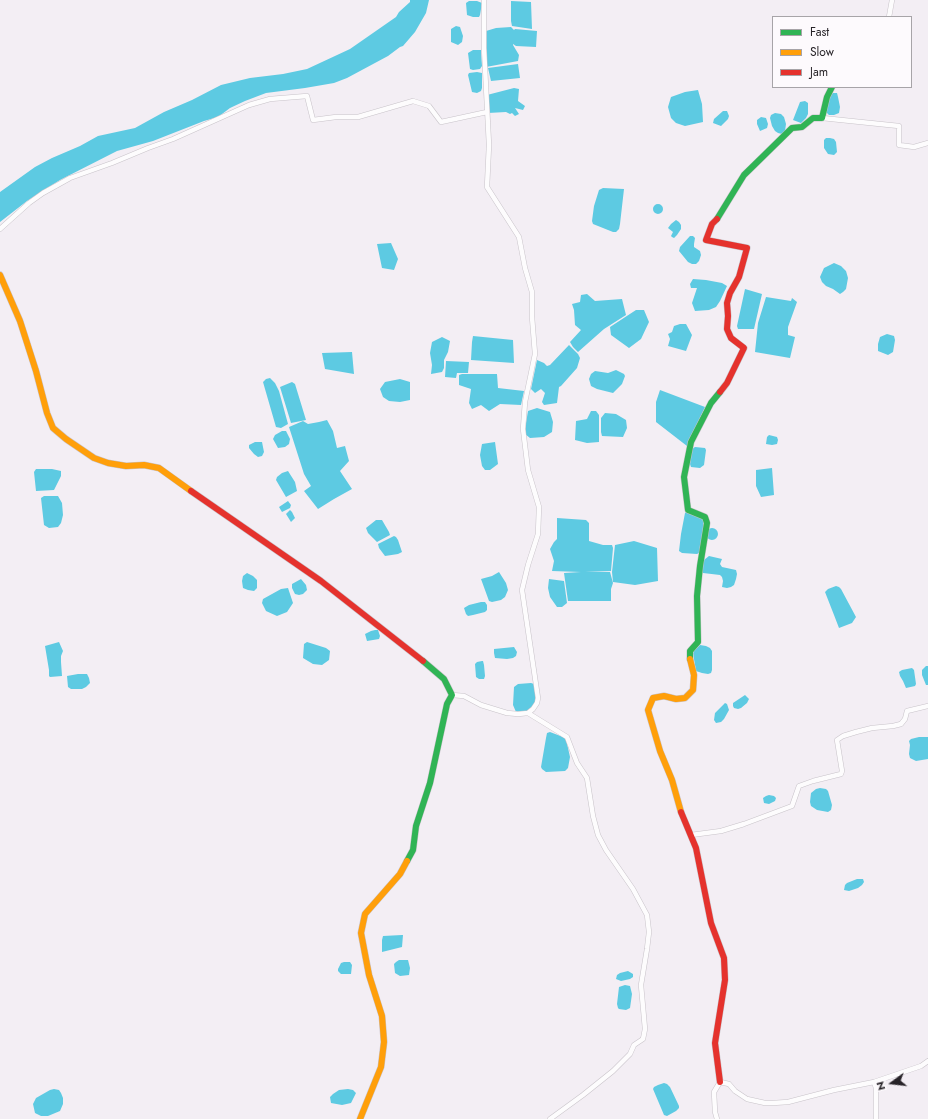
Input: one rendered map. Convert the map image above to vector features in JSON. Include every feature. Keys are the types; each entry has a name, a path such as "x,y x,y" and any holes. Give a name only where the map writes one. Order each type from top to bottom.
{"street":[{"path":"452,695 464,696 481,705 507,713 518,714 528,712 533,709 538,698 522,590 538,534 539,507 528,470 523,429 525,402 535,354 532,317 532,292 525,268 519,237 487,187 489,145 484,48 484,0"},
{"path":"889,16 892,0"},
{"path":"822,118 827,97 832,88"},
{"path":"0,229 28,203 70,178 173,139 249,105 270,99 307,96 313,120 336,117 358,117 413,101 429,106 441,122 487,112"},
{"path":"717,1119 715,1112 714,1092 720,1082 715,1043 725,980 724,958 711,923 696,848 660,751 648,710 653,698 664,696 676,699 685,698 693,690 694,675 690,651 698,642 697,596 707,522 705,517 688,510 684,477 691,442 711,403 727,383 744,348 731,338 727,329 727,303 730,293 739,277 747,248 706,240 712,224 719,216 744,175 792,128 802,127 813,118 899,126 899,145 914,147 928,144"},
{"path":"0,275 20,321 53,428 66,439 94,458 108,463 126,466 144,465 158,468 321,581 444,679 452,695"},
{"path":"360,1119 381,1067 384,1042 382,1016 369,975 361,933 365,914 400,874 413,850 416,826 430,783 447,704 452,695"},
{"path":"691,834 721,831 792,806 800,786 841,774 842,771 837,740 843,736 856,732 901,724 905,719 907,711 928,706"},
{"path":"528,712 567,738 577,763 587,778 593,816 598,835 606,850 633,889 647,915 649,932 641,985 645,1029 643,1039 634,1045 630,1054 613,1071 550,1119"},
{"path":"720,1082 729,1084 735,1091 747,1099 765,1103 788,1102 834,1090 874,1082 921,1066 928,1061"},
{"path":"874,1082 876,1088 876,1119"}],"water":[{"path":"410,0 429,0 426,13 415,32 403,46 388,56 347,78 334,83 266,93 230,108 218,117 153,141 117,151 60,180 27,201 0,222 0,192 35,167 98,136 135,128 164,112 221,85 250,78 307,69 350,49 396,17 399,12 410,2"},
{"path":"469,1 477,1 482,3 479,17 467,15 466,3"},
{"path":"511,1 531,2 532,29 512,26"},
{"path":"456,26 460,27 463,36 462,42 458,45 451,42 451,29"},
{"path":"511,27 514,30 537,31 536,47 516,46 513,44 519,55 518,61 486,67 486,31 496,28"},
{"path":"473,50 481,50 482,66 480,69 470,69 468,53"},
{"path":"518,64 520,78 491,81 488,68"},
{"path":"469,73 482,73 482,88 481,91 477,93 472,92 468,75"},
{"path":"514,88 519,89 518,101 525,106 523,110 515,108 519,114 515,116 512,113 510,114 506,112 488,113 487,95"},
{"path":"698,90 702,104 703,122 685,126 676,123 671,118 668,107 671,97 685,92"},
{"path":"837,93 840,107 839,113 829,115 826,112 826,109 831,94"},
{"path":"805,101 808,103 808,114 806,118 801,123 793,120 800,102"},
{"path":"723,111 727,111 729,116 728,119 721,126 713,123 714,119"},
{"path":"775,113 781,114 784,117 786,124 785,131 782,134 775,131 772,126 770,118 771,115"},
{"path":"761,117 766,118 768,124 767,128 760,131 757,120"},
{"path":"826,138 834,139 836,142 837,152 834,155 828,154 824,148 824,140"},
{"path":"603,188 624,189 620,224 619,229 616,232 593,224 592,221 594,206 599,190"},
{"path":"656,204 660,204 662,205 662,213 656,214 653,211 653,207"},
{"path":"676,220 681,225 681,229 674,238 671,236 673,232 668,228"},
{"path":"690,236 695,238 694,247 700,251 701,255 696,264 688,262 679,251 680,247"},
{"path":"391,243 398,259 394,270 382,268 377,244"},
{"path":"834,263 841,266 846,271 848,278 846,289 840,294 826,286 820,277 824,268"},
{"path":"693,279 722,283 727,286 716,307 709,310 695,311 692,303 697,288 691,288 690,284"},
{"path":"745,289 762,294 754,329 738,329 737,326"},
{"path":"587,294 595,301 622,299 626,315 604,329 578,352 570,342 581,330 575,325 572,304 580,302 581,295"},
{"path":"766,297 791,301 792,298 797,302 788,327 788,335 795,337 790,358 755,352 758,323"},
{"path":"636,310 644,310 649,322 641,339 629,348 611,335 610,327"},
{"path":"686,324 692,335 686,351 668,346 670,339 668,334 672,332 674,326"},
{"path":"887,334 894,336 895,340 893,352 888,355 878,351 880,337"},
{"path":"473,336 513,340 514,363 471,360"},
{"path":"442,337 450,341 448,352 444,360 444,368 442,372 431,374 432,365 430,353 432,342"},
{"path":"569,345 580,358 577,368 559,387 557,403 544,405 542,402 545,393 541,389 535,393 531,389 537,360 547,366 550,365"},
{"path":"352,352 354,374 325,369 322,353"},
{"path":"446,361 469,362 468,373 457,373 456,378 445,377"},
{"path":"616,370 625,376 622,384 613,393 591,386 589,379 591,374 595,371 608,373"},
{"path":"497,374 498,388 524,391 521,405 500,404 489,411 481,405 472,409 469,403 471,389 459,385 459,375"},
{"path":"270,378 275,383 279,391 288,424 281,428 276,427 263,382"},
{"path":"400,379 410,382 410,400 400,402 389,401 383,397 380,389 385,382"},
{"path":"292,382 295,384 306,420 291,423 280,387"},
{"path":"660,390 705,407 687,446 656,422 656,402"},
{"path":"537,408 550,412 553,422 552,432 544,437 530,438 525,434 528,411"},
{"path":"591,411 596,411 599,415 599,442 587,443 575,440 576,421 587,419"},
{"path":"605,413 616,414 626,420 627,428 623,437 602,436 601,418"},
{"path":"327,420 333,431 337,448 345,446 349,461 340,471 352,489 318,509 304,491 311,486 304,474 289,427 303,421 308,424"},
{"path":"282,431 286,431 290,439 289,444 285,447 278,448 273,439 275,435"},
{"path":"769,435 777,437 777,444 766,444 767,437"},
{"path":"255,442 262,442 264,452 262,456 258,457 249,448 249,445"},
{"path":"495,442 498,464 490,470 485,470 482,466 480,455 482,444"},
{"path":"695,447 705,448 706,450 704,465 700,468 691,467 690,464 691,451"},
{"path":"772,468 774,495 761,497 756,486 756,470"},
{"path":"36,469 52,469 61,471 61,476 54,490 36,491 34,472"},
{"path":"288,471 295,482 297,491 286,497 276,480 282,473"},
{"path":"44,496 58,496 62,503 63,515 61,523 58,527 49,528 44,525 41,498"},
{"path":"288,501 291,505 290,508 282,512 279,507"},
{"path":"290,510 295,518 291,522 286,514"},
{"path":"686,512 691,512 704,520 701,546 699,553 697,554 682,553 679,551"},
{"path":"557,518 586,520 589,523 589,541 603,545 612,545 611,571 585,572 610,572 613,583 611,589 611,601 568,601 564,573 581,572 552,571 554,561 550,549 557,539"},
{"path":"376,520 382,520 390,535 377,542 368,533 366,528"},
{"path":"710,528 714,528 718,534 714,540 710,540 706,536 706,532"},
{"path":"394,536 398,540 402,552 385,556 378,544"},
{"path":"634,541 657,548 658,581 635,585 613,582 612,572 615,545"},
{"path":"709,556 722,559 720,564 722,567 736,570 737,574 734,585 727,588 722,587 723,581 720,575 703,573 701,568 704,560"},
{"path":"499,572 506,583 508,590 505,597 501,600 492,602 489,601 481,579"},
{"path":"247,573 257,580 257,588 254,591 243,588 243,576"},
{"path":"301,579 306,585 307,590 303,594 295,594 292,584"},
{"path":"549,579 564,581 567,603 562,607 557,607 550,597 548,588"},
{"path":"836,586 841,589 856,617 852,623 839,628 825,592"},
{"path":"288,588 293,603 287,612 277,616 266,611 262,603 263,599 281,589"},
{"path":"485,602 487,605 487,610 485,612 468,616 466,614 464,608"},
{"path":"378,630 380,636 379,639 367,641 365,634"},
{"path":"59,642 63,651 61,656 62,676 50,677 45,646"},
{"path":"307,642 326,648 330,651 329,660 322,665 313,664 303,658 304,644"},
{"path":"700,645 710,648 712,651 712,670 711,673 708,674 696,671 693,653"},
{"path":"514,647 517,652 516,656 513,658 495,658 494,649"},
{"path":"483,661 485,676 484,679 479,679 476,677 475,664"},
{"path":"928,666 928,685 926,685 922,675 922,670"},
{"path":"912,668 914,670 916,684 915,686 906,688 899,672"},
{"path":"87,674 90,683 82,689 71,689 68,687 67,676"},
{"path":"518,684 534,684 536,699 534,705 527,711 516,712 513,705 514,687"},
{"path":"745,695 749,699 747,703 741,708 734,708 733,703"},
{"path":"725,703 727,704 729,710 721,722 716,723 714,720 715,713"},
{"path":"550,732 566,739 570,757 568,768 565,771 546,772 541,767 547,733"},
{"path":"919,737 928,737 928,759 916,761 910,758 909,741"},
{"path":"820,788 828,791 832,805 831,810 828,812 817,810 811,806 811,793"},
{"path":"769,795 776,798 775,801 769,804 764,803 763,798"},
{"path":"857,879 863,879 864,882 862,885 849,891 844,890 847,883"},
{"path":"403,935 402,947 382,952 383,936"},
{"path":"399,960 408,960 410,968 409,975 400,976 395,973 394,964"},
{"path":"350,962 352,965 351,974 341,974 338,971 341,963"},
{"path":"628,971 633,974 633,977 621,981 616,979 617,975 620,973"},
{"path":"625,985 630,986 632,994 630,1008 626,1010 619,1009 617,1004 619,987"},
{"path":"664,1083 670,1087 679,1106 676,1111 667,1116 664,1115 653,1089 654,1087"},
{"path":"54,1089 59,1090 63,1098 63,1104 60,1111 48,1116 41,1116 35,1113 33,1104 36,1098"},
{"path":"339,1090 353,1090 356,1093 351,1103 342,1105 331,1103 330,1097 333,1094"}],"traffic: fast":[{"path":"717,219 744,175 792,128 802,127 813,118 822,118 827,97 832,88"},
{"path":"690,659 690,651 698,642 697,596 707,523 705,517 688,510 684,477 691,442 711,403 720,392"},
{"path":"407,861 413,850 416,826 430,783 447,704 452,695 444,679 423,661"}],"traffic: slow":[{"path":"0,275 20,321 36,371 47,413 53,428 66,439 94,458 108,463 126,466 144,465 159,468 191,491"},
{"path":"681,812 672,780 660,751 648,710 653,698 664,696 676,699 685,698 693,690 694,675 690,659"},
{"path":"360,1119 381,1067 384,1042 382,1016 369,975 361,933 365,914 400,874 407,861"}],"traffic: jam":[{"path":"717,219 712,224 706,240 747,248 739,277 730,293 727,303 727,329 731,338 744,348 727,383 720,392"},
{"path":"191,491 321,581 423,661"},
{"path":"681,812 696,848 711,923 724,958 725,980 715,1043 720,1082"}]}
